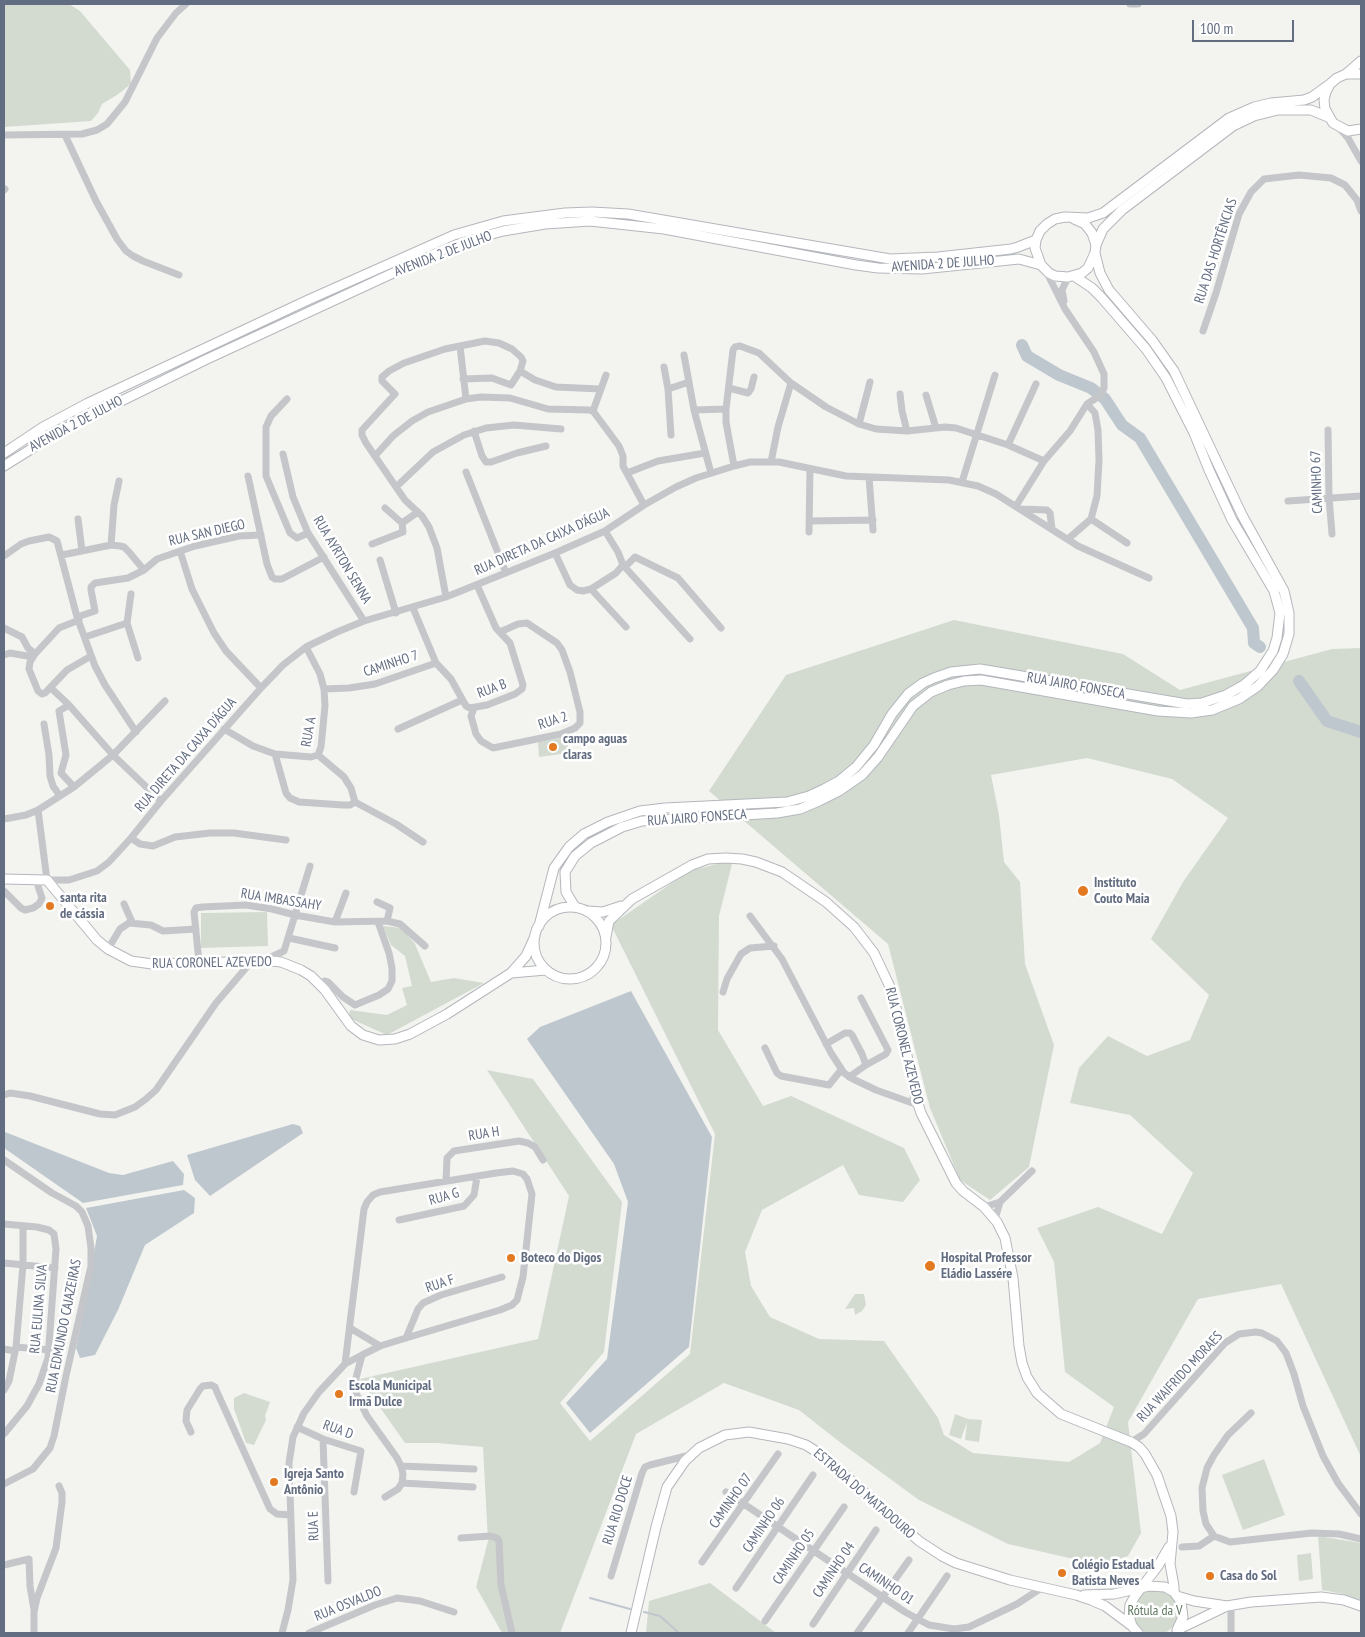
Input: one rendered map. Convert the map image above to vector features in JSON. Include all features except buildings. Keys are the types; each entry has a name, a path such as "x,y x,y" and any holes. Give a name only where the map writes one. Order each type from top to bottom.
{"main road":[{"path":"1361,61 1346,74 1337,78 1312,97 1304,100 1271,103 1237,114 1220,124 1103,214 1088,218 1074,219 1065,217 1055,219 1047,224 1040,231 1035,248 1042,267 1055,276 1071,277 1088,268 1103,229 1122,210 1233,126 1254,116 1278,110 1311,110 1328,117 1339,128 1348,131 1361,129"},
{"path":"1346,74 1361,74"},
{"path":"1328,117 1324,100 1330,84"},
{"name":"AVENIDA 2 DE JULHO","path":"4,452 88,403 308,300 447,237 503,220 565,213 628,214 890,259 938,257 1011,249 1036,240"},
{"path":"1074,219 1089,228 1096,249"},
{"name":"AVENIDA 2 DE JULHO","path":"4,466 60,431 214,356 444,250 503,231 545,224 590,221 664,229 878,268 922,268 1019,259 1042,267"},
{"name":"RUA JAIRO FONSECA","path":"575,907 566,892 565,872 575,856 591,843 622,827 642,821 777,813 800,808 819,801 840,791 862,775 878,757 913,706 931,692 948,685 964,681 981,680 1158,711 1191,713 1212,710 1239,699 1263,681 1279,662 1290,628 1289,606 1284,591 1262,548 1242,515 1174,371 1156,346 1109,290 1100,273 1096,249"},
{"name":"RUA JAIRO FONSECA","path":"539,926 554,868 572,843 584,834 608,822 640,811 788,802 824,789 839,781 856,767 871,749 892,714 908,694 934,678 951,672 980,670 1187,704 1226,695 1260,671 1273,651 1277,638 1280,613 1274,591 1232,520 1208,470 1194,433 1166,378 1141,343 1101,296 1092,288 1071,277"},
{"name":"RUA CORONEL AZEVEDO","path":"624,905 676,873 708,859 742,859 773,867 790,876 848,920 878,960 894,996 918,1105 956,1183 995,1219 1007,1245 1013,1278 1022,1363 1031,1385 1050,1406 1061,1414 1135,1444"},
{"path":"4,879 47,880"},
{"name":"RUA CORONEL AZEVEDO","path":"47,880 88,930 108,949 125,959 152,964 281,962 306,973 319,984 351,1026 369,1037 386,1040 406,1036 430,1024 511,973"},
{"path":"511,973 526,956 545,917 554,911 564,907 575,907 587,911 603,912 624,905"},
{"path":"606,937 609,920 624,905"},
{"path":"535,936 536,954 546,970 554,976 563,979 578,978 592,972 604,957 607,947 603,926 587,911"},
{"path":"511,973 546,970"},
{"name":"ESTRADA DO MATADOURO","path":"631,1633 664,1497 678,1469 690,1456 716,1439 738,1432 776,1435 799,1442 817,1452 929,1549 956,1563 1010,1580 1076,1595 1106,1606 1135,1631"},
{"path":"1135,1444 1154,1470 1168,1505 1173,1527 1170,1571 1175,1594 1181,1602 1183,1617 1175,1632"},
{"path":"1135,1631 1129,1616 1130,1605 1171,1544"},
{"name":"ESTRADA DO MATADOURO","path":"1076,1595 1114,1594 1156,1586 1166,1587 1175,1594 1194,1601 1229,1605"},
{"path":"1175,1632 1229,1605 1275,1599 1321,1597 1344,1600 1361,1606"}],"street":[{"path":"4,135 65,135 90,132 103,127 125,102 157,38 176,13 186,4"},
{"path":"1130,4 1138,4"},
{"path":"1339,128 1348,138 1361,161"},
{"path":"65,135 96,201 126,251 143,261 179,275"},
{"name":"RUA DAS HORTÊNCIAS","path":"1203,331 1239,214 1251,192 1264,179 1299,175 1331,178 1345,185 1357,200 1361,211"},
{"path":"1042,267 1094,352 1104,374 1104,388 1101,395 1087,404 1070,430 1044,461 1018,508 1047,510 1050,513 1052,529"},
{"path":"1066,309 1062,290 1071,277"},
{"path":"446,597 434,538 426,521 405,500 362,435 362,430 395,394 382,381 382,377 389,371 424,355 485,341 498,343 512,349 521,357 523,365 511,385 492,378 464,379"},
{"path":"460,346 466,399"},
{"path":"734,466 726,422 726,409 733,350 735,347 740,346 759,353 791,383 826,408 859,424 876,429 907,432 950,427 978,434 1044,461"},
{"path":"684,355 694,410 711,473"},
{"path":"664,367 672,435"},
{"path":"520,371 535,380 556,387 600,390"},
{"path":"593,411 606,374"},
{"path":"962,482 995,374"},
{"path":"728,388 748,393 752,389 754,377"},
{"path":"668,389 689,382"},
{"path":"859,424 870,382"},
{"path":"771,462 778,427 791,383"},
{"path":"1008,445 1036,384"},
{"path":"900,394 907,432"},
{"path":"926,395 936,428"},
{"path":"375,456 393,436 412,421 444,405 466,399 480,397 510,398 548,409 582,408 593,411 620,446 623,456 622,464 644,505"},
{"path":"287,399 271,416 266,427 266,476 290,533 297,538 308,533"},
{"path":"1068,538 1091,519 1097,496 1098,430 1095,413 1087,404"},
{"path":"694,410 726,409"},
{"path":"396,487 433,452 450,441 474,431 514,425 561,429"},
{"name":"CAMINHO 67","path":"1328,430 1329,497 1332,534"},
{"path":"474,431 482,456 486,462 546,446"},
{"path":"627,473 658,460 705,453"},
{"name":"RUA AYRTON SENNA","path":"283,454 294,497 308,533 364,621"},
{"name":"RUA DIRETA DA CAIXA D'ÁGUA","path":"47,880 69,880 97,871 110,862 160,801 261,688 283,665 306,647 364,621 446,597 555,553 605,531 644,505 676,487 734,466 750,462 771,462 846,476 922,478 962,482 986,489 1068,538 1078,546 1149,578"},
{"path":"809,532 810,469"},
{"path":"466,472 506,573"},
{"path":"248,476 271,575 275,579 282,579 324,557"},
{"path":"869,477 873,530"},
{"path":"111,545 114,505 119,481"},
{"path":"1288,501 1361,496"},
{"path":"372,544 403,532 402,523 385,508"},
{"path":"402,523 418,512"},
{"path":"78,519 82,551"},
{"path":"1091,519 1127,543"},
{"path":"810,521 873,520"},
{"path":"605,531 624,566 690,639"},
{"name":"RUA SAN DIEGO","path":"78,618 95,612 91,590 94,583 128,578 144,570 157,559 180,551 239,536 261,535"},
{"path":"4,556 21,544 49,537 57,541 78,618 91,656 105,685 136,732"},
{"path":"62,555 111,545 124,546 144,570"},
{"path":"180,551 192,589 214,633 226,651 261,688"},
{"path":"555,553 570,585 577,590 591,588 616,574 635,557 678,578 721,628"},
{"path":"380,560 396,613"},
{"name":"RUA B","path":"413,608 436,663 447,674 466,706 474,708 487,705 512,695 523,687 522,678 510,643 491,619 477,585"},
{"path":"591,588 626,627"},
{"path":"131,594 127,623 138,658"},
{"path":"78,618 56,630 30,662 29,669 38,691 42,694 51,688 67,670 91,656"},
{"path":"85,637 127,623"},
{"name":"RUA 2","path":"474,708 471,716 476,734 481,741 493,748 561,734 576,728 580,723 580,712 570,672 562,650 556,643 527,623 518,624 500,632"},
{"path":"4,628 22,637 34,655"},
{"name":"RUA A","path":"224,729 253,746 275,754 310,757 318,755 321,747 326,706 320,674 306,647"},
{"path":"4,655 10,653 34,655"},
{"name":"CAMINHO 7","path":"324,689 361,687 376,684 436,663"},
{"path":"51,688 69,705 113,756 160,801"},
{"path":"398,729 462,700"},
{"path":"4,819 38,810 74,787 113,756 165,701"},
{"path":"69,705 59,711 66,755 61,773 74,787"},
{"path":"44,724 51,782 60,796"},
{"path":"275,754 286,793 290,798 299,802 343,806 355,802"},
{"path":"318,755 344,777 351,788 355,802 396,824 423,842"},
{"path":"38,810 47,880"},
{"path":"131,838 140,844 152,846 175,837 210,833 234,833 286,840"},
{"path":"4,1095 10,1093 30,1096 100,1114 115,1115 135,1107 146,1099 156,1090 216,1003 256,962 283,952 289,938 310,866"},
{"path":"4,891 21,908 25,910 33,908 39,904 42,898 36,880"},
{"path":"335,922 346,892"},
{"path":"377,902 390,908 387,921 400,924 426,946"},
{"path":"124,904 132,922"},
{"name":"RUA IMBASSAHY","path":"199,962 194,912 198,907 251,906 272,909 295,916 335,922 387,921"},
{"path":"750,916 774,946 785,964 826,1044 842,1070 849,1077 876,1090 918,1105"},
{"path":"108,949 120,929 132,922 162,930 196,929"},
{"path":"319,984 324,981 328,982 343,997 355,1005 388,989 392,981 392,968 378,922"},
{"path":"289,938 335,948"},
{"path":"724,992 727,979 742,954 750,948 774,946"},
{"path":"849,1077 886,1054 888,1050 861,998"},
{"path":"826,1044 850,1033 866,1065"},
{"path":"765,1048 777,1073 781,1076 829,1086 842,1070"},
{"name":"RUA H","path":"446,1181 447,1158 454,1152 519,1141 534,1147 543,1160"},
{"name":"RUA EDMUNDO CAJAZEIRAS","path":"4,1160 76,1206 82,1212 88,1226 91,1248 89,1274 50,1448 33,1469 4,1484"},
{"path":"282,1633 291,1598 290,1463 294,1437 298,1427 311,1403 346,1364 380,1346 512,1305 519,1295 523,1277 532,1194 528,1179 523,1174 513,1171 380,1192 367,1202 364,1209 346,1364"},
{"path":"984,1207 1000,1202 1032,1171"},
{"name":"RUA G","path":"398,1220 464,1206 474,1195 477,1177"},
{"path":"995,1219 1000,1202"},
{"path":"4,1224 23,1226 23,1265 16,1349 9,1381 4,1390"},
{"name":"RUA EULINA SILVA","path":"4,1434 27,1406 44,1372 50,1350 56,1249 54,1234 44,1228 23,1226"},
{"path":"4,1263 55,1268"},
{"name":"RUA F","path":"406,1338 423,1303 441,1295 502,1277"},
{"path":"350,1328 380,1346"},
{"name":"RUA WAIFRIDO MORAES","path":"1135,1444 1225,1343 1240,1334 1256,1332 1267,1335 1277,1341 1286,1353 1303,1406 1320,1448 1338,1483 1361,1514"},
{"path":"4,1349 50,1350"},
{"path":"362,1355 356,1378 356,1393 367,1416 402,1466 402,1483 398,1489 385,1497"},
{"path":"191,1432 186,1420 187,1410 200,1389 203,1386 211,1385 217,1392 270,1509 276,1514 290,1515"},
{"path":"1252,1413 1228,1435 1206,1468 1202,1488 1203,1511 1206,1524 1214,1536 1230,1542 1312,1533 1339,1534 1361,1539"},
{"name":"RUA D","path":"298,1427 323,1439 361,1452 354,1492"},
{"name":"RUA E","path":"323,1439 328,1581"},
{"name":"CAMINHO 07","path":"702,1562 778,1454"},
{"name":"RUA RIO DOCE","path":"611,1576 645,1468 650,1465 690,1456"},
{"path":"402,1466 474,1469"},
{"name":"CAMINHO 06","path":"736,1588 813,1475"},
{"path":"402,1483 473,1487"},
{"path":"34,1612 41,1585 56,1548 62,1502 62,1493 59,1486"},
{"name":"CAMINHO 01","path":"726,1492 918,1619 939,1628 969,1627 1017,1604 1043,1587"},
{"name":"CAMINHO 05","path":"765,1622 844,1506"},
{"name":"CAMINHO 04","path":"813,1624 876,1530"},
{"path":"461,1538 490,1536 498,1541 501,1585 512,1633"},
{"path":"1182,1547 1199,1546 1214,1536"},
{"path":"4,1565 29,1559 34,1633"},
{"path":"857,1633 909,1560"},
{"path":"908,1633 947,1576"},
{"name":"RUA OSVALDO","path":"309,1633 397,1598 420,1601 454,1612"},
{"path":"1229,1605 1231,1633"}],"green space":[{"path":"4,4 69,4 80,11 130,70 131,84 102,104 98,113 91,121 4,127"},
{"path":"954,620 1123,654 1180,690 1332,649 1361,648 1361,1457 1281,1284 1198,1299 1128,1422 1141,1533 1128,1556 1100,1565 1008,1544 919,1500 799,1410 724,1383 636,1434 560,1633 502,1633 476,1587 488,1541 483,1447 437,1443 405,1443 360,1379 538,1339 569,1196 487,1070 533,1079 622,1202 604,1352 560,1403 590,1441 690,1354 715,1134 611,925 689,871 733,860 719,916 718,1030 763,1106 791,1096 904,1148 920,1180 903,1202 859,1195 843,1165 762,1210 745,1252 751,1286 770,1317 819,1339 884,1341 938,1418 944,1435 973,1453 1069,1462 1100,1443 1114,1407 1065,1372 1054,1262 1037,1228 1098,1207 1162,1234 1193,1173 1130,1115 1070,1103 1079,1068 1108,1036 1147,1056 1190,1040 1209,995 1151,939 1183,882 1228,818 1172,779 1087,758 991,775 999,815 1004,862 1020,882 1025,964 1054,1045 1029,1167 990,1200 960,1180 930,1108 888,944 709,791 786,675"},
{"name":"campo aguas claras","path":"567,737 569,753 539,757 538,742"},
{"path":"267,912 268,946 201,948 201,913"},
{"path":"383,926 402,928 415,944 431,982 454,978 484,983 387,1035 349,1018 350,1010 387,1015 407,1005 402,988 412,986 405,956 391,945"},
{"path":"855,1294 864,1294 866,1305 862,1311 855,1315 854,1308 845,1309"},
{"path":"244,1393 270,1402 265,1416 266,1420 254,1445 246,1443 234,1409 234,1398"},
{"path":"955,1414 968,1419 982,1420 979,1442 965,1440 967,1422 961,1439 949,1435"},
{"path":"1264,1459 1285,1515 1243,1530 1222,1475"},
{"path":"1318,1536 1361,1543 1361,1601 1343,1594 1322,1590"},
{"path":"1311,1553 1313,1579 1299,1581 1297,1555"},
{"path":"710,1583 776,1633 646,1633 649,1601"},
{"name":"Rótula da V","path":"1155,1589 1168,1593 1174,1599 1178,1612 1174,1625 1168,1631 1155,1635 1142,1631 1136,1625 1132,1612 1136,1599 1142,1593"}],"shaded area":[{"path":"631,991 712,1137 689,1347 590,1433 566,1403 607,1359 628,1202 614,1164 527,1039 540,1027"},
{"path":"293,1124 300,1126 303,1133 210,1196 195,1180 187,1155"},
{"path":"5,1132 109,1173 123,1175 173,1161 184,1174 183,1185 83,1203 4,1148"},
{"path":"184,1190 195,1198 194,1213 145,1245 118,1310 95,1355 80,1358 76,1348 97,1236 86,1208"}],"waterway":[{"path":"1022,345 1027,356 1059,375 1091,388 1105,399 1122,425 1140,438 1253,628 1254,643 1260,647"},
{"path":"1299,681 1327,721 1361,732"},
{"path":"590,1598 630,1609"},
{"path":"644,1612 660,1616 679,1633"}],"place":[{"name":"campo aguas claras","path":"553,747"},
{"name":"Instituto Couto Maia","path":"1083,891"},
{"name":"santa rita de cássia","path":"50,906"},
{"name":"Boteco do Digos","path":"511,1258"},
{"name":"Hospital Professor Eládio Lassére","path":"930,1266"},
{"name":"Escola Municipal Irmã Dulce","path":"339,1394"},
{"name":"Igreja Santo Antônio","path":"274,1482"},
{"name":"Colégio Estadual Batista Neves","path":"1062,1573"},
{"name":"Casa do Sol","path":"1210,1576"}]}
